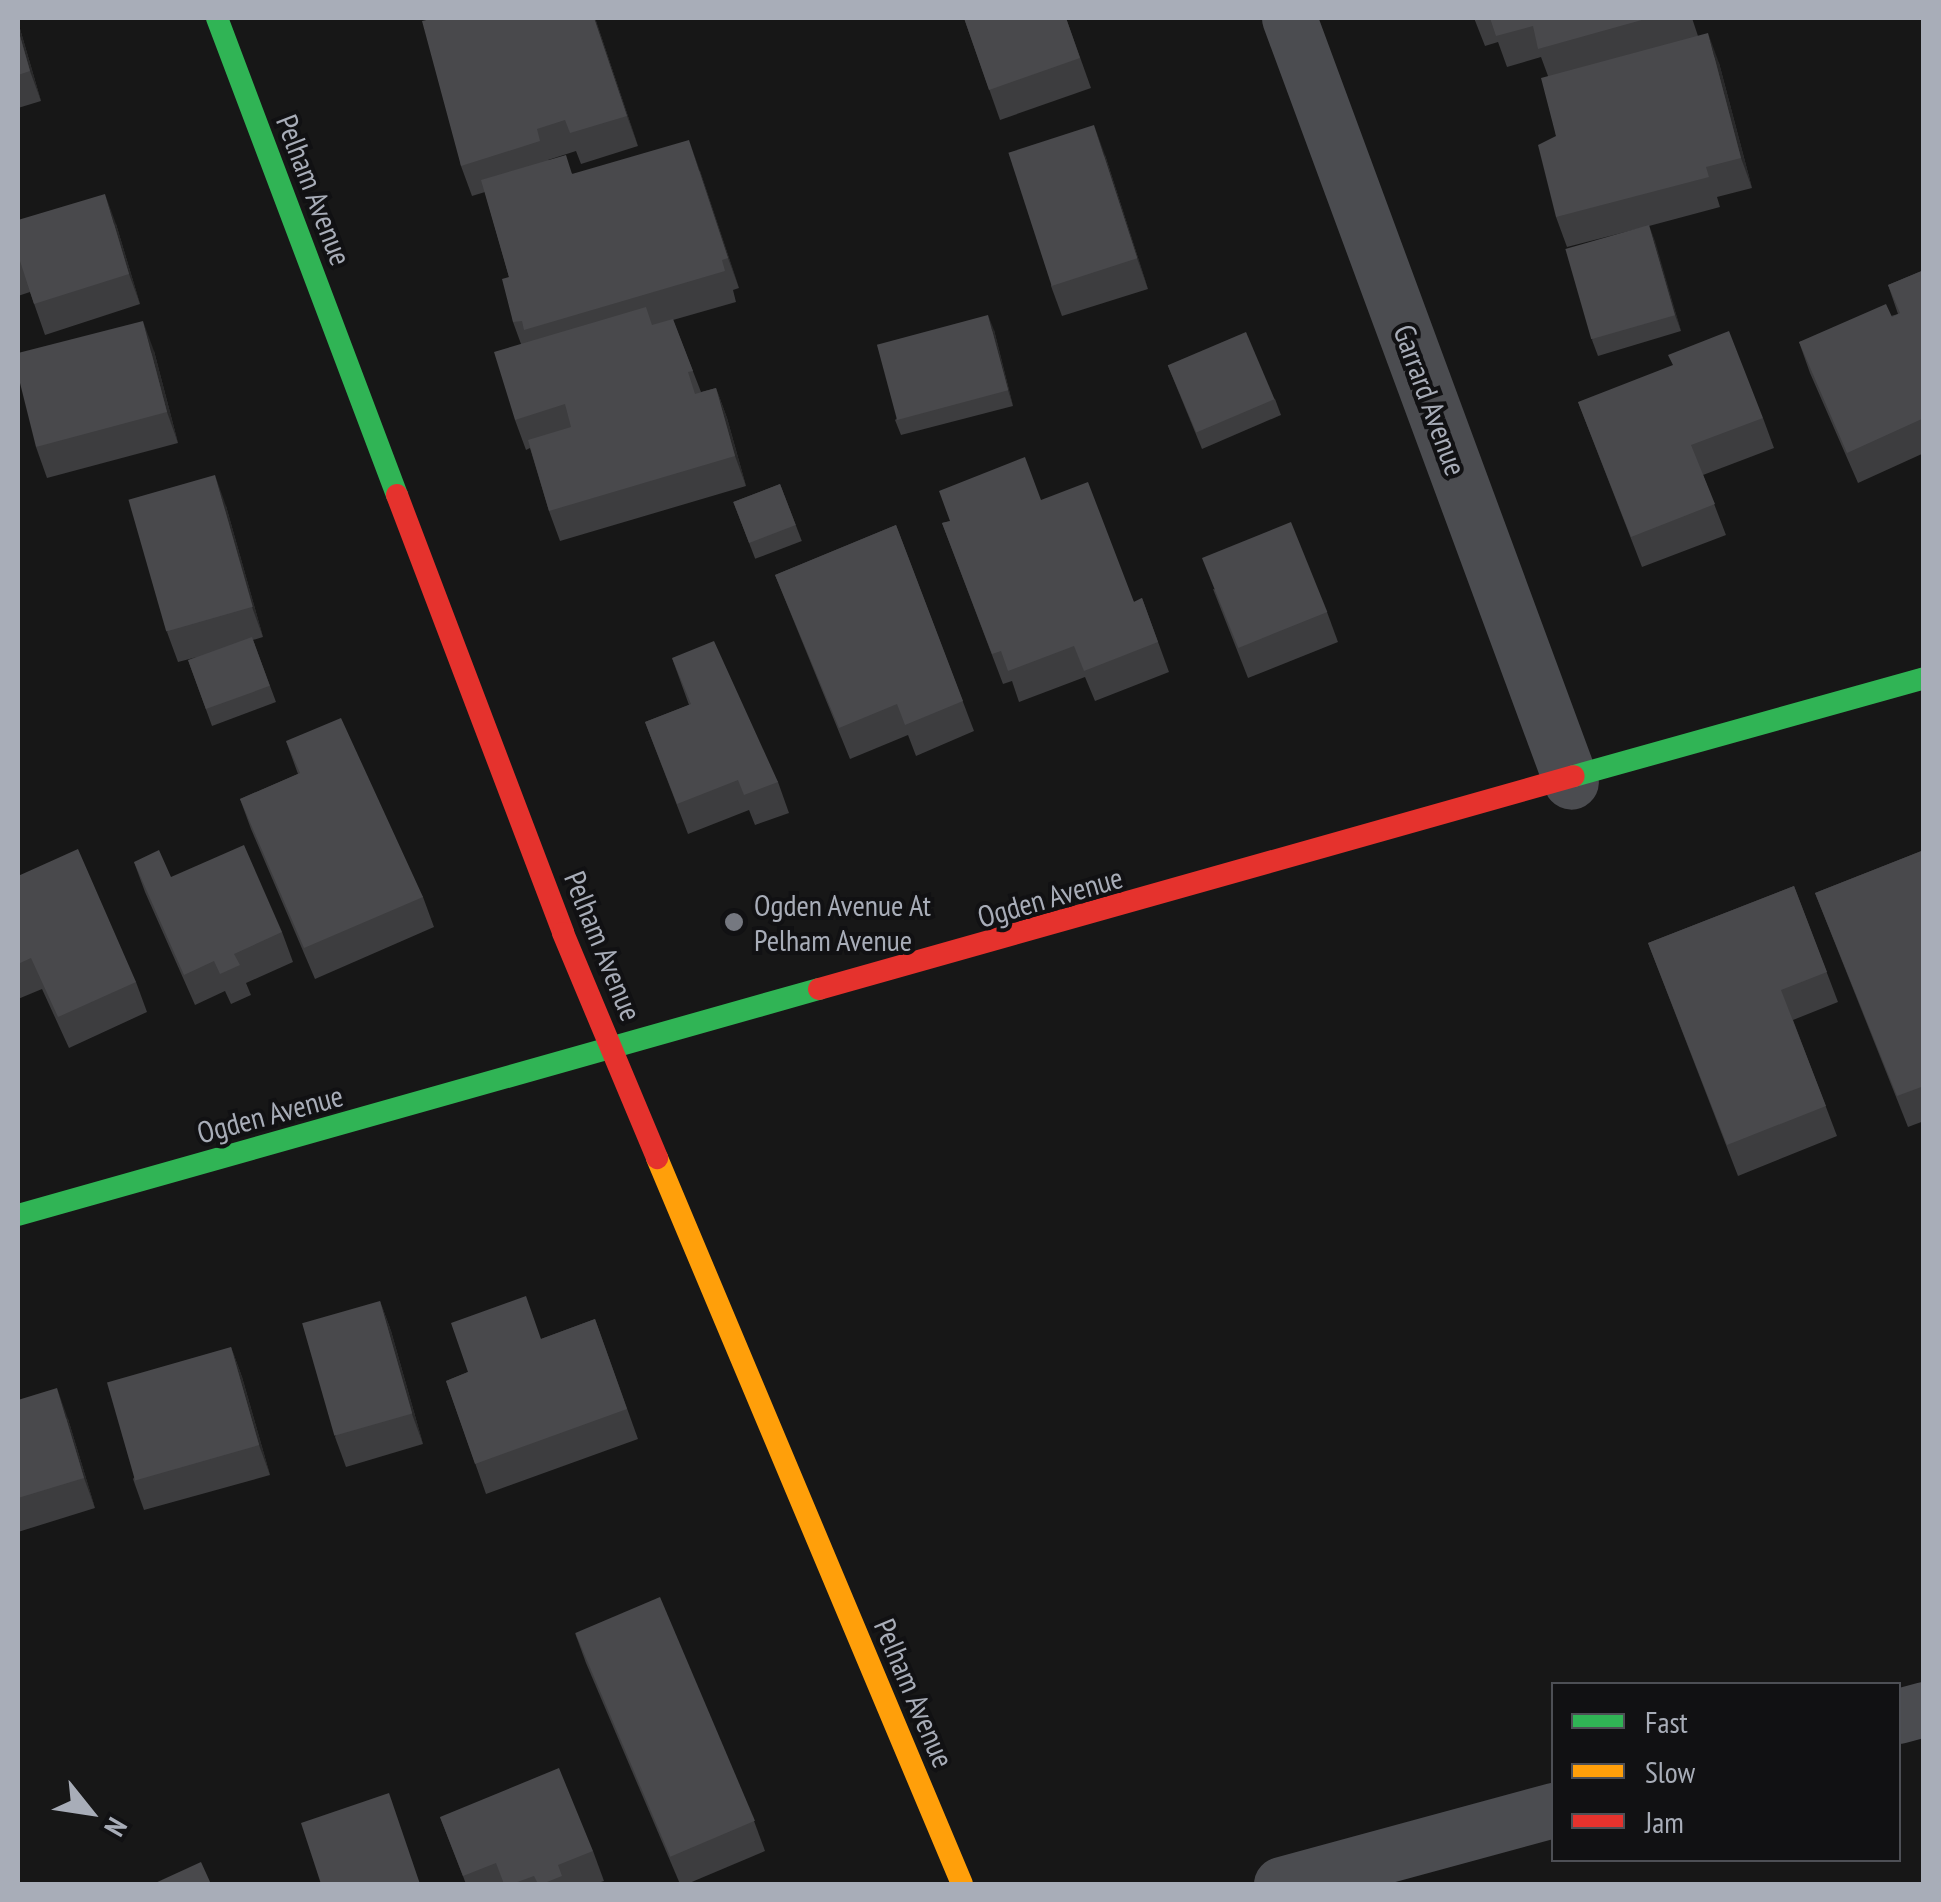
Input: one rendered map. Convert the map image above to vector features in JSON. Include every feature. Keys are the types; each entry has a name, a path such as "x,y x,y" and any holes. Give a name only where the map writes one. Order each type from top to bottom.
{"street":[{"name":"Pelham Avenue","path":"217,18 613,1050 962,1884"},
{"name":"Garrard Avenue","path":"1289,18 1571,782"},
{"name":"Ogden Avenue","path":"18,1215 1571,782 1924,678"},
{"path":"1281,1884 1551,1811"}],"building":[{"path":"594,18 627,116 570,133 565,120 537,129 540,141 461,166 422,21"},
{"path":"964,18 1066,18 1080,58 989,90"},
{"path":"1490,18 1649,18 1538,49 1533,26 1496,36"},
{"path":"18,29 30,71 18,75"},
{"path":"1708,33 1741,158 1706,167 1709,177 1556,217 1538,145 1556,136 1541,78"},
{"path":"1094,125 1137,258 1052,286 1008,153"},
{"path":"689,140 728,258 722,260 725,271 524,330 522,321 513,322 502,279 509,277 481,180 566,155 572,174"},
{"path":"105,194 129,274 34,304 18,262 18,220"},
{"path":"1649,225 1675,315 1591,339 1565,249"},
{"path":"1924,270 1924,418 1847,453 1799,342 1886,304 1892,317 1900,313 1888,285"},
{"path":"646,307 652,325 673,319 693,371 688,372 695,394 716,388 735,456 549,511 528,440 571,427 565,404 515,420 494,352"},
{"path":"988,315 1008,390 897,420 877,345"},
{"path":"143,321 167,412 36,447 18,375 18,353"},
{"path":"1729,331 1763,418 1691,445 1715,504 1631,537 1578,402 1673,365 1668,355"},
{"path":"1246,332 1275,399 1196,432 1168,365"},
{"path":"1025,457 1041,500 1088,482 1134,602 1142,598 1158,642 1084,671 1074,646 1008,671 1001,651 992,654 942,523 950,521 939,491"},
{"path":"215,475 253,607 166,632 128,500"},
{"path":"780,484 796,525 749,543 733,502"},
{"path":"1291,522 1327,612 1238,648 1202,558"},
{"path":"896,525 963,701 905,725 897,704 839,728 775,575"},
{"path":"252,637 270,686 206,709 188,660"},
{"path":"714,641 778,782 744,795 738,780 677,804 645,722 691,704 672,658"},
{"path":"341,718 423,897 304,948 240,799 300,773 286,741"},
{"path":"244,845 282,932 234,954 240,965 220,974 214,961 184,975 134,862 159,850 171,877"},
{"path":"78,849 136,982 58,1017 31,958 18,964 18,876"},
{"path":"1924,850 1924,1086 1897,1096 1815,893"},
{"path":"1794,886 1827,972 1781,990 1826,1106 1727,1145 1648,943"},
{"path":"526,1296 541,1339 595,1319 627,1409 475,1464 446,1381 468,1372 451,1323"},
{"path":"380,1301 412,1413 334,1436 302,1323"},
{"path":"231,1347 259,1445 135,1481 107,1383"},
{"path":"57,1388 84,1478 18,1498 18,1400"},
{"path":"660,1597 755,1821 670,1857 575,1633"},
{"path":"559,1768 593,1851 558,1865 562,1876 542,1884 534,1876 504,1884 496,1863 463,1876 440,1817"},
{"path":"389,1793 420,1884 321,1884 301,1823"},
{"path":"201,1862 211,1884 153,1884"}],"traffic: fast":[{"path":"217,18 397,495"},
{"path":"1574,776 1924,678"},
{"path":"18,1215 819,989"}],"traffic: slow":[{"path":"657,1158 962,1884"}],"traffic: jam":[{"path":"397,495 563,933 657,1158"},
{"path":"819,989 1574,776"}],"place":[{"name":"Ogden Avenue At Pelham Avenue","path":"734,922"}]}
